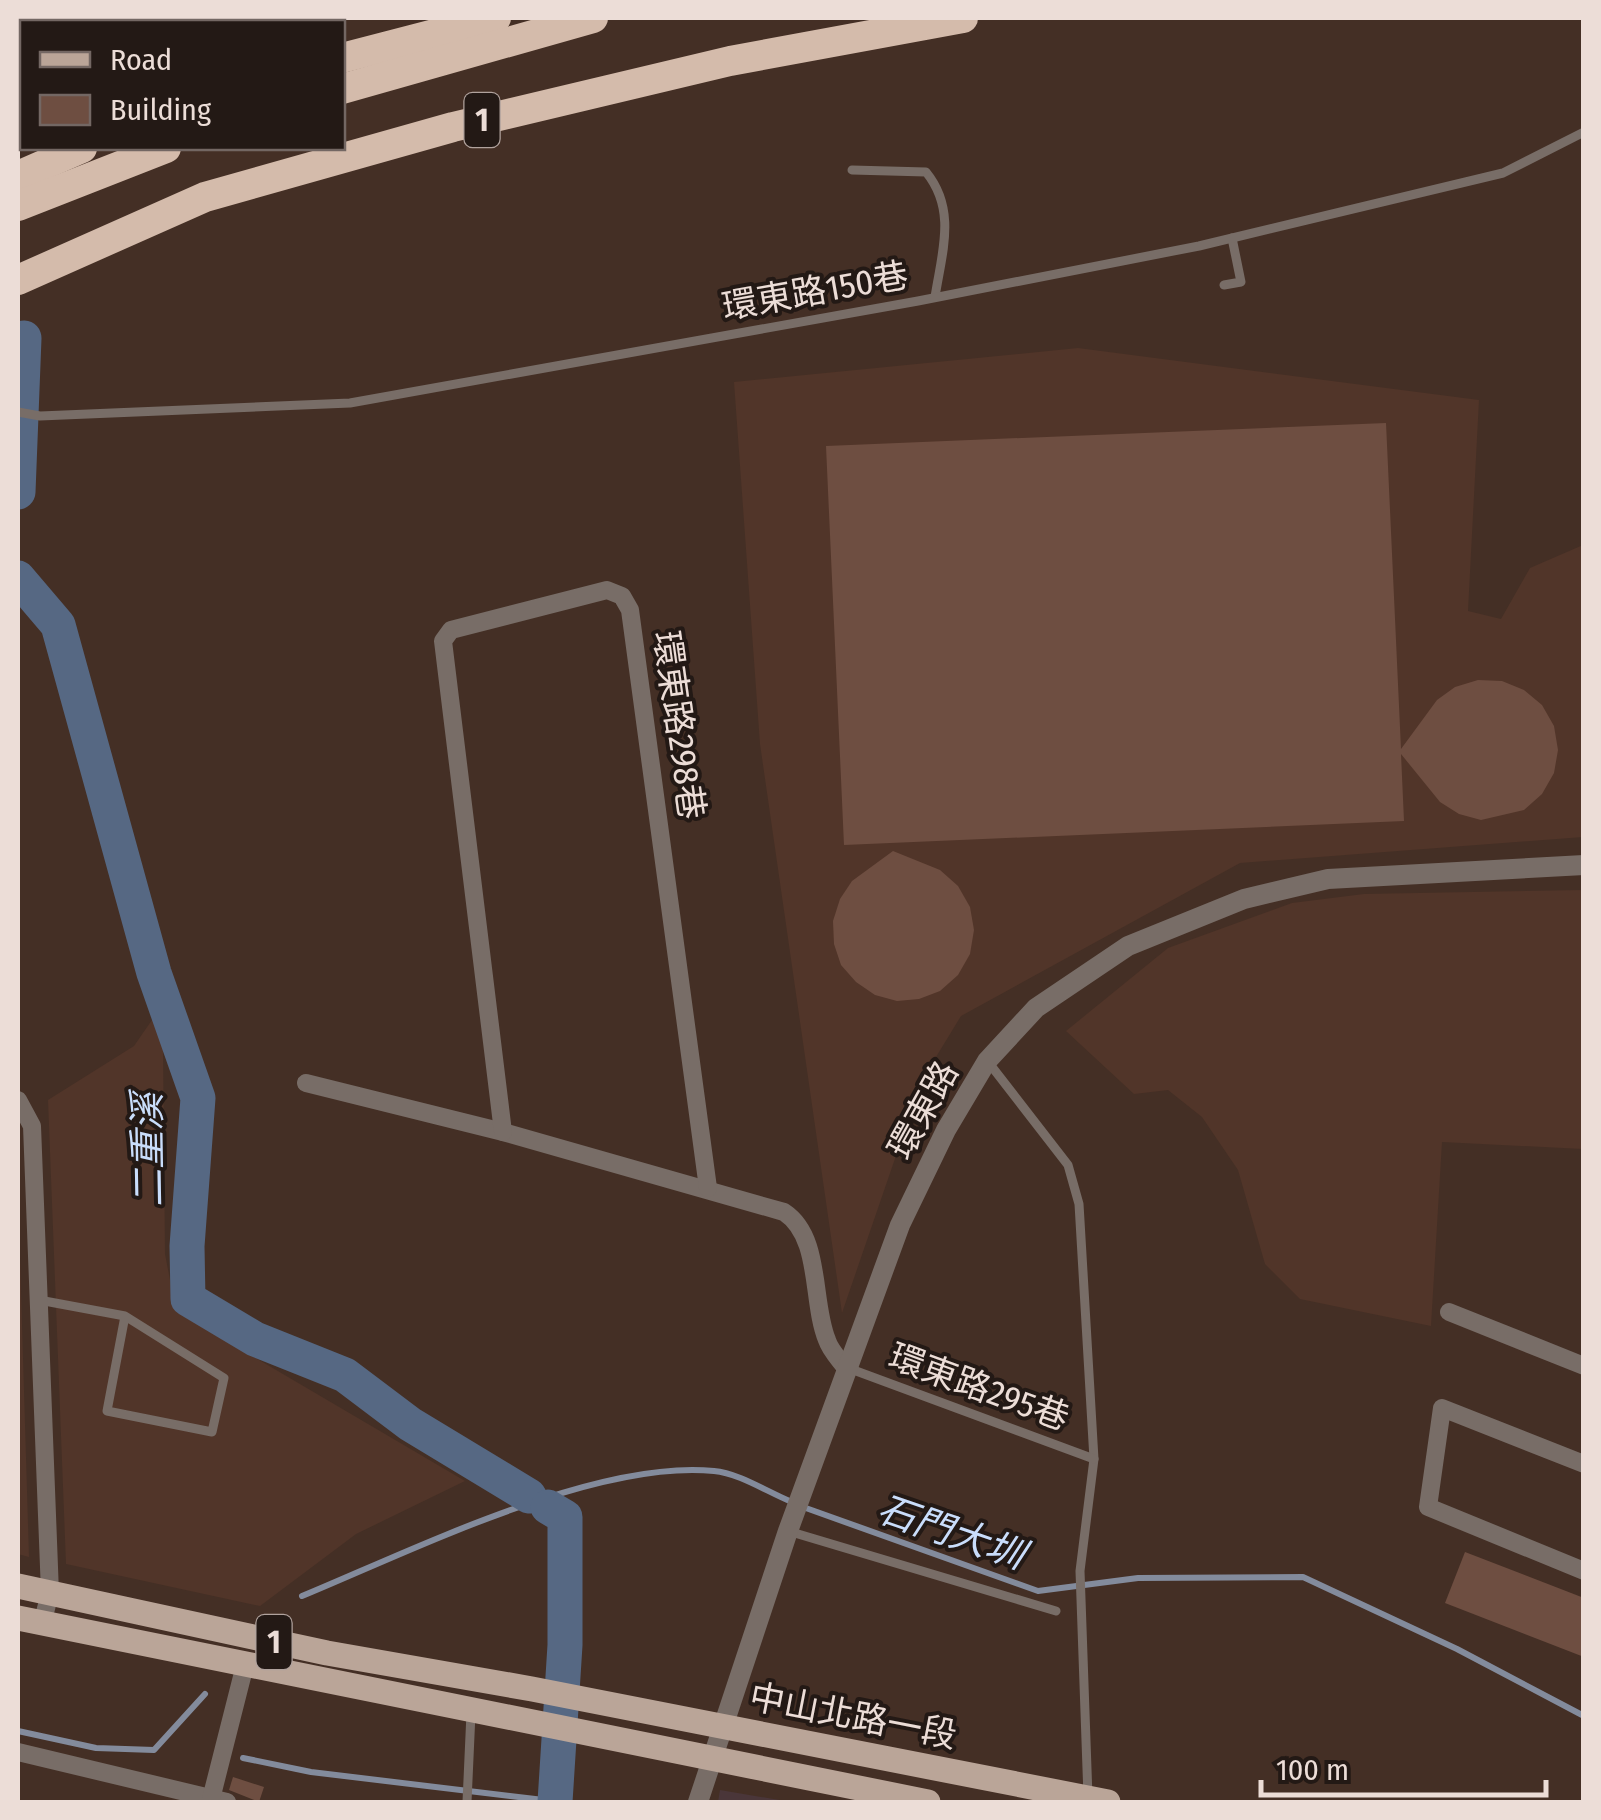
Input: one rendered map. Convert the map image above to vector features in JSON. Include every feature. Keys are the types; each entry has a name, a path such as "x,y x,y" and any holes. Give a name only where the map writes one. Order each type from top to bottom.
{"highway":[{"path":"345,57 496,18"},
{"name":"1","path":"345,88 593,18"},
{"name":"1","path":"18,280 205,197 434,132 730,61 963,18"},
{"path":"18,176 77,150"},
{"path":"18,206 161,150"}],"main road":[{"name":"1","path":"18,1586 50,1593"},
{"name":"中山北路一段","path":"50,1593 327,1653 532,1689 1098,1800"},
{"name":"1","path":"30,1621 471,1713"},
{"name":"中山北路一段","path":"471,1713 928,1802"}],"street":[{"name":"環東路298巷","path":"503,1132 444,641 451,630 607,590 622,596 630,610 708,1188"},
{"name":"環東路","path":"698,1802 810,1468 900,1224 946,1130 987,1060 1036,1008 1128,946 1244,899 1328,879 1584,865"},
{"path":"306,1083 503,1132 784,1212 797,1220 806,1239 827,1342 846,1367"},
{"path":"18,1100 32,1126 50,1593 30,1621"},
{"path":"1449,1312 1584,1366"},
{"path":"1584,1464 1442,1408 1428,1508 1584,1571"},
{"path":"18,1752 219,1800 234,1697 246,1665"}],"lane":[{"name":"環東路150巷","path":"18,412 40,416 350,403 935,297 1232,238 1503,173 1584,132"},
{"path":"852,170 926,172 940,189 948,212 935,297"},
{"path":"1224,286 1240,282 1232,238"},
{"path":"987,1060 1068,1166 1079,1204 1094,1458 1080,1572 1080,1606 1098,1800"},
{"path":"39,1300 125,1316 224,1378 212,1432 107,1411 125,1316"},
{"name":"環東路295巷","path":"846,1367 1094,1458"},
{"path":"791,1524 1056,1610"},
{"path":"467,1802 471,1713"}],"shaded area":[{"path":"1078,348 1479,400 1468,611 1501,619 1530,568 1583,545 1583,837 1240,863 961,1016 922,1080 842,1313 760,744 734,382"},
{"path":"1583,890 1583,1149 1442,1142 1431,1326 1300,1299 1265,1264 1238,1170 1202,1117 1168,1090 1134,1094 1066,1031 1168,948 1292,903 1364,894"},
{"path":"154,1017 163,1047 165,1254 176,1311 465,1481 356,1534 260,1606 66,1564 48,1100 134,1046"},
{"path":"18,1191 29,1557 18,1554"},
{"path":"720,1790 791,1802 718,1802"}],"building":[{"path":"1386,423 1401,749 1437,700 1455,687 1478,680 1502,681 1524,690 1542,705 1554,726 1558,750 1554,773 1542,794 1524,810 1481,820 1459,814 1440,802 1401,754 1404,821 844,845 826,446"},
{"path":"893,851 940,870 958,886 970,907 974,930 970,954 958,975 940,991 919,999 897,1001 875,995 841,965 834,944 833,921 840,899 852,881"},
{"path":"1465,1552 1584,1598 1584,1657 1445,1603"},
{"path":"233,1777 264,1787 259,1802 229,1790"}],"waterway":[{"name":"二重溪","path":"18,492 24,338"},
{"name":"二重溪","path":"18,578 58,625 154,973 198,1098 187,1246 188,1299 255,1339 345,1375 410,1424 529,1496"},
{"name":"石門大圳","path":"302,1596 505,1512 615,1479 667,1471 714,1471 744,1479 792,1502"},
{"name":"二重溪","path":"548,1507 565,1517 565,1645 555,1802"},
{"name":"石門大圳","path":"803,1507 1038,1591 1138,1578 1303,1577 1457,1649 1584,1716"},
{"name":"石門大圳","path":"18,1731 96,1748 154,1750 205,1694"},
{"path":"243,1758 311,1772 552,1801"}]}
